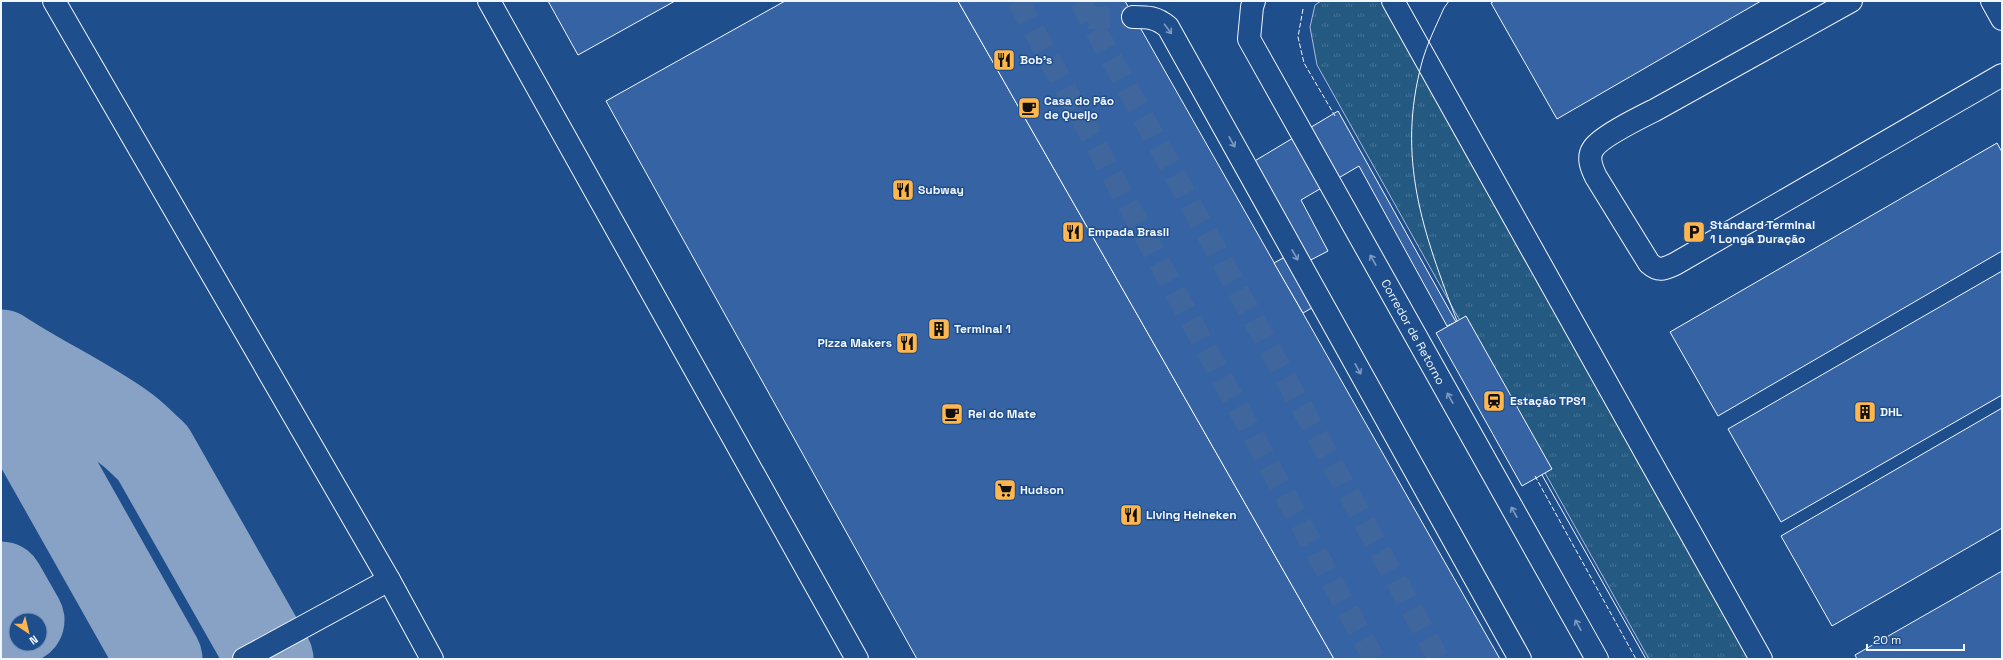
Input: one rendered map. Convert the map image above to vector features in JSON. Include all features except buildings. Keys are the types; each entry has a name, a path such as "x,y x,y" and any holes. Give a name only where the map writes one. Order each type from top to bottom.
{"street":[{"path":"54,1 389,580 432,659"},
{"path":"490,1 857,659"},
{"name":"Corredor de Retorno","path":"1254,1 1252,7 1249,39 1597,659"},
{"path":"1393,1 1761,659"},
{"path":"1851,1 1645,115 1600,142 1593,149 1590,157 1591,166 1596,178 1649,263 1654,267 1660,270 1676,264 2002,75"},
{"path":"1992,1 2002,19"},
{"path":"1133,17 1151,17 1160,20 1168,27 1520,659"},
{"path":"244,659 389,580"}],"green space":[{"path":"1321,1 1385,1 1750,659 1649,659 1317,65 1310,27 1315,5"}],"taxiway":[{"path":"1,353 110,418 129,431 153,453 270,659"},
{"path":"1,379 159,659"},
{"path":"1,585 16,612"}],"tunnel":[{"path":"1018,1 1374,659"},
{"path":"1080,1 1439,659"},
{"path":"1088,18 1133,17"}],"tram line":[{"path":"1449,1 1444,8 1426,48 1415,97 1412,130 1413,163 1417,194 1424,225 1457,321"},
{"path":"1542,475 1646,659"}],"fence":[{"path":"1303,9 1298,37 1304,63 1335,116"},
{"path":"1535,476 1636,659"}],"place":[{"name":"Bob's","path":"1004,60"},
{"name":"Casa do Pão de Queijo","path":"1029,108"},
{"name":"Subway","path":"903,190"},
{"name":"Empada Brasil","path":"1073,232"},
{"name":"Standard Terminal 1 Longa Duração","path":"1694,232"},
{"name":"Terminal 1","path":"939,329"},
{"name":"Pizza Makers","path":"907,343"},
{"name":"Estação TPS1","path":"1494,401"},
{"name":"DHL","path":"1865,412"},
{"name":"Rei do Mate","path":"952,414"},
{"name":"Hudson","path":"1005,490"},
{"name":"Living Heineken","path":"1131,515"}]}
